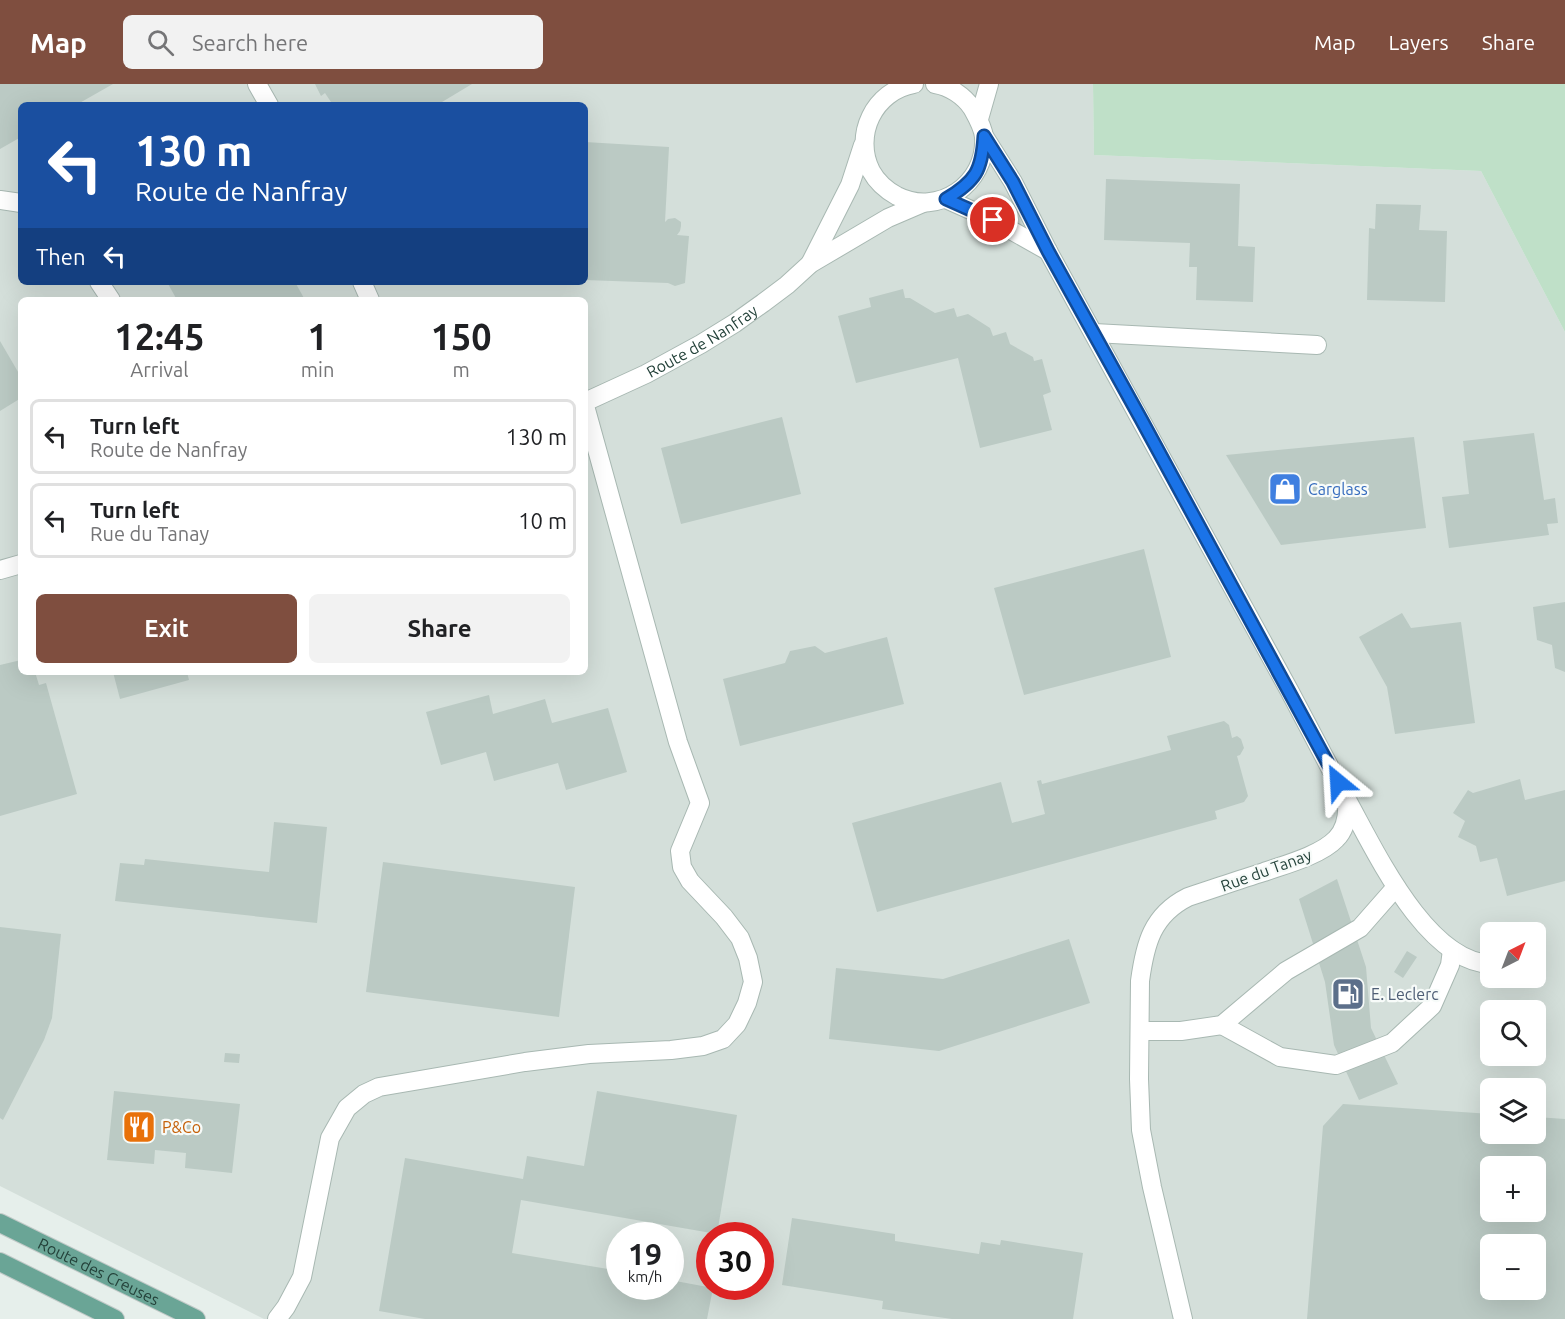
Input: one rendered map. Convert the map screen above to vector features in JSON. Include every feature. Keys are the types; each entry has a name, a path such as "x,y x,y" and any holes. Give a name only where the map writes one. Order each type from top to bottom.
{"main road":[{"name":"Route des Creuses","path":"0,1223 196,1319"},
{"path":"0,1262 115,1319"}],"street":[{"path":"257,84 266,102"},
{"name":"Route de Nanfray","path":"810,264 850,185 864,142 867,124 875,107 888,94 915,84"},
{"path":"935,84 956,92 969,104 1396,888 1437,937 1452,950 1480,963"},
{"name":"Route de Nanfray","path":"588,403 646,374 727,328 787,285 810,264 888,218 923,203 946,199 963,189 976,174 983,156 982,128 989,84"},
{"name":"Route de Nanfray","path":"864,142 866,161 875,178 888,191 905,200 923,203"},
{"path":"946,199 993,220 1048,251"},
{"path":"0,200 18,203"},
{"path":"1094,333 1317,345"},
{"path":"277,1319 302,1277 330,1138 338,1120 347,1108 364,1095 379,1087 525,1062 589,1054 703,1046 723,1039 737,1024 747,1003 753,982 748,958 740,938 724,917 690,881 682,867 680,851 700,803 678,742 588,415"},
{"path":"0,570 18,565"},
{"name":"Rue du Tanay","path":"1184,1319 1152,1187 1142,1130 1139,1078 1140,981 1149,939 1163,915 1188,897 1295,861 1335,840 1343,829 1348,811 1347,800"},
{"path":"1140,1032 1222,1025 1286,971 1360,928 1396,888"},
{"path":"1222,1025 1280,1057 1336,1065 1392,1042 1432,1006 1450,965 1452,950"}],"shaded area":[{"path":"0,84 1093,84 1094,155 1481,171 1565,332 1565,1319 264,1319 0,1186"}],"green space":[{"path":"1093,84 1565,84 1565,332 1481,171 1094,155"}],"building":[{"path":"0,84 113,84 81,102 18,102 18,139 0,149"},
{"path":"315,84 472,84 442,102 331,102 325,93 321,96"},
{"path":"588,142 669,147 665,222 675,218 681,222 677,235 689,236 685,283 675,286 668,283 588,280"},
{"path":"1106,179 1240,184 1238,246 1255,247 1253,302 1196,300 1197,267 1189,267 1190,243 1104,240"},
{"path":"1376,204 1421,205 1419,230 1447,231 1445,302 1367,300 1369,228 1375,229"},
{"path":"169,285 297,285 303,297 175,297"},
{"path":"903,289 905,298 910,298 935,313 954,308 957,317 968,314 990,328 993,336 1006,332 1010,344 1033,357 1034,361 1042,359 1051,392 1043,395 1052,430 980,448 958,358 856,383 838,316 871,307 869,298"},
{"path":"0,341 18,372 18,400 0,411"},
{"path":"782,417 801,494 681,524 661,448"},
{"path":"1534,433 1544,500 1555,498 1558,523 1547,524 1549,535 1449,548 1442,497 1469,494 1463,441"},
{"path":"1414,437 1426,528 1281,545 1226,455"},
{"path":"1144,549 1171,657 1024,695 994,588"},
{"path":"1565,602 1565,672 1555,668 1552,645 1537,640 1533,607"},
{"path":"1402,613 1411,628 1461,622 1475,723 1395,734 1387,687 1359,637"},
{"path":"887,637 904,704 740,746 723,679 785,663 790,651 815,646 825,653"},
{"path":"18,661 18,675 36,675 39,685 46,683 77,794 0,816 0,665"},
{"path":"114,675 188,675 189,680 120,699"},
{"path":"489,695 493,714 545,699 552,723 608,708 627,772 566,790 558,763 494,781 486,752 441,765 426,712"},
{"path":"1224,721 1229,725 1232,738 1237,736 1241,739 1244,748 1237,756 1248,796 1244,802 1215,811 1217,819 877,912 852,823 1001,782 1012,823 1045,814 1037,781 1041,780 1042,784 1171,750 1167,736"},
{"path":"1520,779 1525,800 1565,790 1565,881 1507,896 1497,858 1480,862 1476,846 1458,837 1465,821 1453,813 1468,790 1473,793"},
{"path":"274,822 327,827 317,923 115,901 120,863 144,865 145,859 269,872"},
{"path":"383,862 575,887 559,1017 366,992"},
{"path":"1337,879 1366,967 1371,1028 1398,1084 1359,1100 1334,1045 1325,982 1299,899"},
{"path":"0,927 61,934 52,1018 44,1040 3,1120 0,1118"},
{"path":"1069,939 1090,1003 939,1051 829,1039 836,968 943,979"},
{"path":"1407,951 1417,957 1403,978 1394,972"},
{"path":"225,1053 240,1054 239,1063 224,1062"},
{"path":"114,1091 240,1104 232,1173 185,1168 186,1153 155,1150 154,1164 107,1160"},
{"path":"597,1091 737,1115 719,1222 696,1222 696,1230 684,1228 684,1222 648,1222 521,1200 512,1253 606,1269 606,1300 684,1300 684,1283 696,1285 696,1300 711,1300 707,1319 425,1319 379,1311 405,1158 523,1179 527,1156 584,1166"},
{"path":"1343,1104 1480,1113 1480,1144 1546,1144 1546,1118 1565,1119 1565,1319 1307,1319 1323,1126"},
{"path":"792,1218 895,1234 895,1241 979,1254 981,1242 1000,1245 1001,1240 1083,1253 1073,1319 952,1319 882,1309 883,1301 782,1285"}],"place":[{"name":"Carglass","path":"1285,489"},
{"name":"E. Leclerc","path":"1348,994"},
{"name":"P&Co","path":"139,1127"}],"route":[{"path":"993,220 946,199 963,189 976,174 983,156 984,136 1013,182 1048,251 1338,782"}]}
